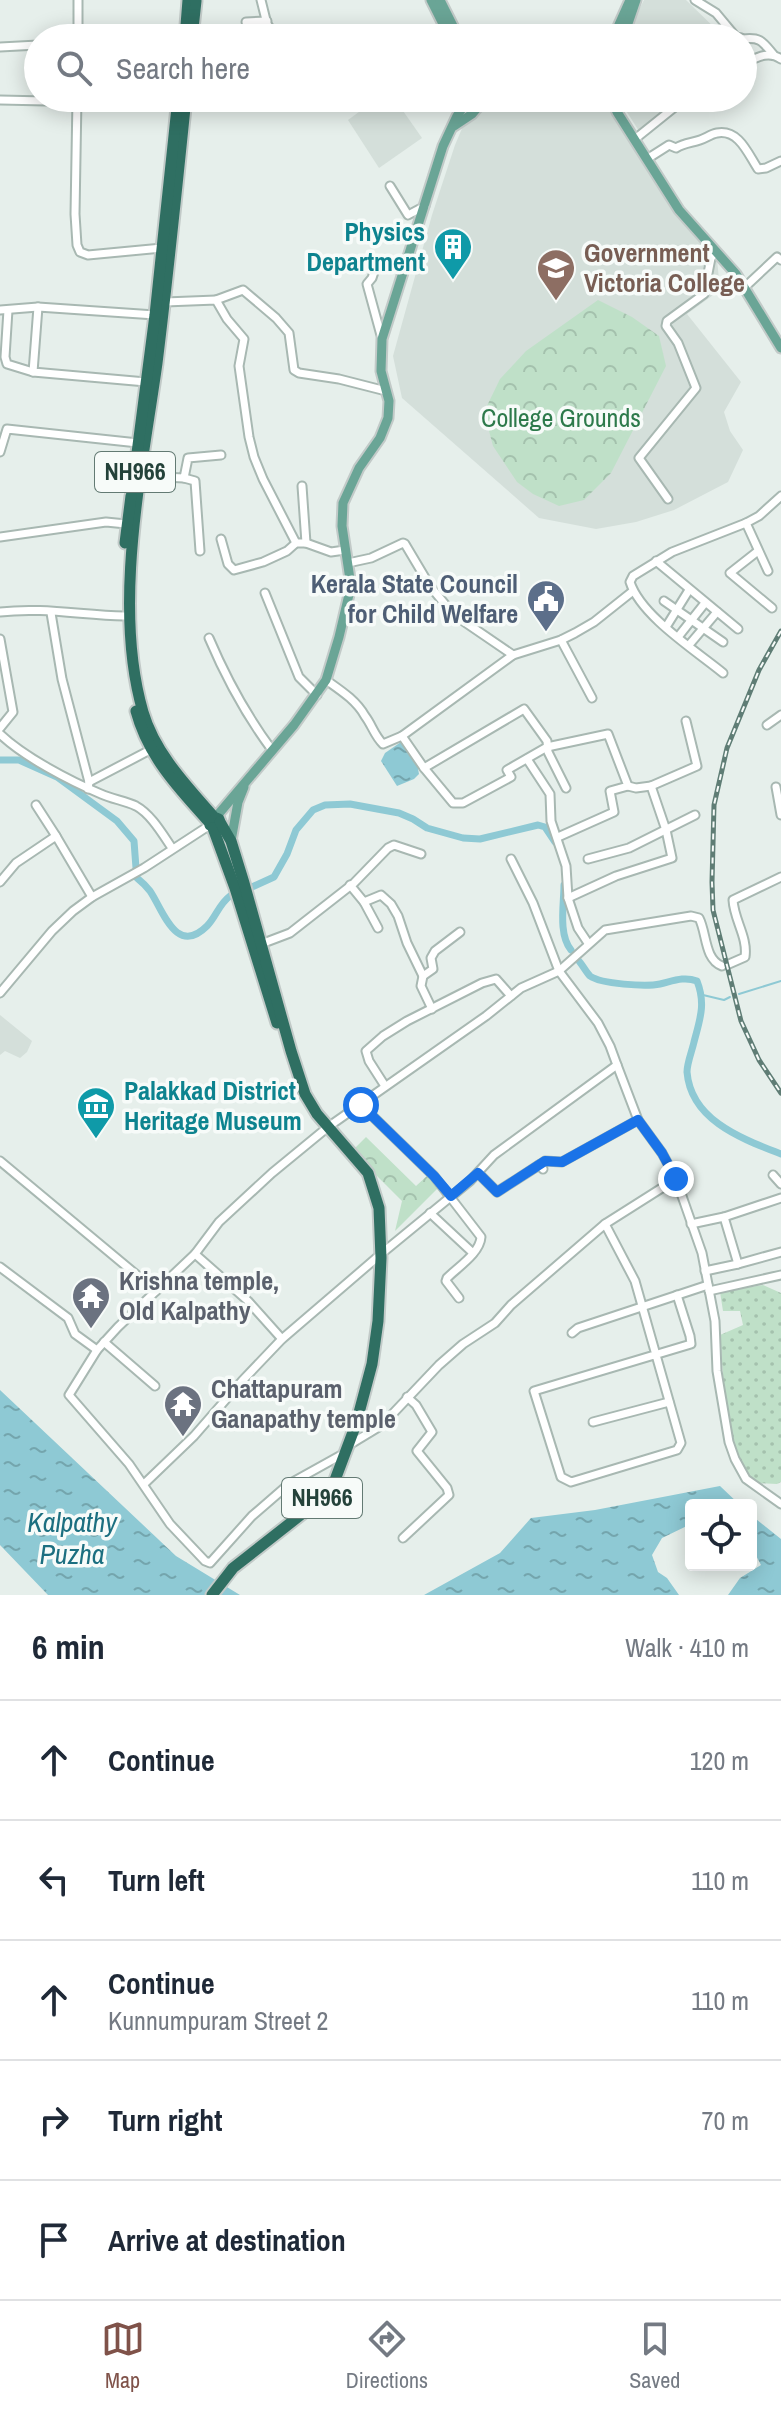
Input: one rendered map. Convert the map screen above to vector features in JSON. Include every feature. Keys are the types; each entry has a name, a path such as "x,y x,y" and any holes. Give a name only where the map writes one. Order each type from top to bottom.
{"highway":[{"path":"186,24 188,0"},
{"path":"193,24 196,0"},
{"name":"NH966","path":"177,112 155,315 126,524 124,616 134,706 150,750 172,782 214,822 274,1017 304,1100 368,1173 379,1208 381,1254 378,1321 372,1364 362,1406 335,1480 326,1495 233,1568 212,1595"},
{"name":"NH966","path":"185,112 165,302 131,551 130,598 136,679 148,726 158,746 231,841 301,1083 326,1128"}],"main road":[{"path":"431,0 443,24"},
{"path":"440,0 452,24"},
{"path":"619,24 630,0"},
{"path":"628,24 636,0"},
{"path":"214,822 326,680 351,586 342,526 343,503 388,418 389,401 381,371 382,339 443,146 461,112"},
{"path":"451,128 474,112"},
{"path":"617,112 679,210 745,287 781,347"},
{"path":"231,841 238,802 249,777"}],"street":[{"path":"78,0 78,24"},
{"path":"261,0 269,24"},
{"path":"695,0 716,13 725,24"},
{"path":"246,22 267,21"},
{"path":"757,38 781,59"},
{"path":"0,47 24,46"},
{"path":"757,59 773,54"},
{"path":"0,100 24,101"},
{"path":"77,112 75,214 80,252 88,255 162,248"},
{"path":"635,139 669,112"},
{"path":"647,159 669,145 676,148 714,133 724,133 734,136 743,145 758,169 781,161"},
{"path":"390,186 408,215 425,206"},
{"path":"668,499 639,458 696,388 678,343 666,326 667,321 704,294 711,258 716,252"},
{"path":"745,287 777,257 781,260"},
{"path":"377,263 367,284 382,339"},
{"path":"165,302 216,300 243,290 289,333 294,370 386,391"},
{"path":"216,300 244,339 239,366 254,457 296,543"},
{"path":"33,372 38,307"},
{"path":"146,382 33,372 7,364 4,310 38,307 155,315"},
{"path":"0,452 7,429 138,443"},
{"path":"184,478 188,458 221,455"},
{"path":"142,476 195,481 200,551"},
{"path":"302,486 306,543"},
{"path":"723,673 654,618 633,591 630,582 633,576 656,561 759,516 781,496"},
{"path":"0,537 106,522 126,524"},
{"path":"746,523 768,571"},
{"path":"221,539 228,564 234,570 263,562 287,551 296,543 306,543 331,552 345,550"},
{"path":"348,563 371,558 405,544 430,586 453,614 513,655"},
{"path":"758,551 730,573 772,608"},
{"path":"656,561 738,629"},
{"path":"666,627 689,590"},
{"path":"326,680 358,706 383,744 402,736 513,655 561,640 594,622 633,591"},
{"path":"265,593 299,677 317,695"},
{"path":"664,601 723,642"},
{"path":"678,637 705,603"},
{"path":"0,612 38,610 124,616"},
{"path":"689,645 717,612"},
{"path":"51,613 62,679 89,785"},
{"path":"209,638 226,678 251,722 272,750"},
{"path":"0,639 13,712 0,731 29,757 118,802 136,806 172,848"},
{"path":"561,640 592,698"},
{"path":"424,768 524,709 547,741 548,752 566,788"},
{"path":"767,725 781,715"},
{"path":"558,837 614,812 610,791 628,786 651,786 697,766 686,721"},
{"path":"402,736 446,796 457,804 511,777 507,770 547,747 608,734 628,786"},
{"path":"89,785 150,750"},
{"path":"527,759 550,794 551,821 566,866 568,898 578,928 588,943"},
{"path":"568,898 616,876 672,858 651,786"},
{"path":"776,787 781,815"},
{"path":"36,805 92,897"},
{"path":"588,859 629,848 695,815"},
{"path":"0,993 73,911 214,822"},
{"path":"0,882 16,863 56,836"},
{"path":"261,944 290,933 350,885 388,848 394,845 421,854"},
{"path":"511,859 533,903 559,971 598,1023 638,1120 676,1179 702,1253 716,1333 717,1371 732,1450 746,1479 781,1504"},
{"path":"676,1179 605,1224 511,1305 495,1323 439,1365 382,1425 289,1484 252,1516 210,1563 170,1524 144,1484 69,1395 97,1350 195,1254 219,1222 326,1128 521,988 559,971 605,930 691,916 702,922 710,956 715,963 726,965 745,957 747,946 733,900 781,877"},
{"path":"350,885 364,902 378,928"},
{"path":"364,902 381,895 391,904 423,976 421,986 432,1009"},
{"path":"423,976 433,969 431,958 435,951 460,932"},
{"path":"385,1086 366,1051 383,1036 482,983 496,979 511,996"},
{"path":"144,1484 194,1436 282,1339 478,1173 494,1155 617,1065"},
{"path":"361,1105 434,1176 481,1237 473,1253 447,1278 446,1281 459,1298"},
{"path":"478,1173 497,1192 541,1167 545,1161 562,1162 638,1120"},
{"path":"0,1161 156,1291"},
{"path":"773,1175 781,1184"},
{"path":"691,1224 724,1217 781,1198"},
{"path":"430,1213 473,1253"},
{"path":"724,1217 738,1264"},
{"path":"605,1224 635,1281 641,1306 655,1353 681,1443 677,1450 571,1482 561,1477 534,1391 655,1353 691,1344 677,1295"},
{"path":"705,1271 781,1252"},
{"path":"195,1254 248,1301 282,1339"},
{"path":"0,1267 68,1318 75,1334 97,1350"},
{"path":"572,1333 578,1328 677,1295 781,1275"},
{"path":"104,1342 155,1386"},
{"path":"403,1538 449,1495 447,1488 417,1451 432,1432 416,1405 407,1397"},
{"path":"593,1422 669,1402"}],"shaded area":[{"path":"644,0 686,0 711,24 631,24"},
{"path":"359,112 404,112 422,138 379,168 348,120"},
{"name":"Government Victoria College","path":"472,112 614,112 717,259 720,290 687,314 741,382 724,412 730,431 743,450 728,482 674,510 636,522 596,529 539,518 402,398 393,356 432,215 466,119"},
{"path":"627,112 661,112 639,131"},
{"path":"0,1015 32,1041 20,1058 5,1051 0,1055"}],"green space":[{"name":"College Grounds","path":"598,300 632,317 659,336 666,366 611,473 584,500 559,506 533,494 517,482 493,446 484,412 500,379 526,351"},
{"path":"366,1137 416,1186 428,1175 439,1187 395,1231 402,1201 352,1151"},
{"path":"763,1285 781,1293 781,1482 777,1484 756,1483 737,1452 725,1393 720,1335 743,1325 740,1311 723,1311 720,1292"}],"water":[{"path":"401,742 417,763 419,774 397,786 381,761 385,753"},
{"name":"Kalpathy Puzha","path":"0,1390 176,1556 240,1595 48,1595 0,1545"},
{"path":"720,1486 734,1499 685,1499 685,1527 662,1538 652,1555 658,1572 667,1578 679,1595 424,1595 500,1553 531,1518 595,1510"},
{"path":"757,1520 781,1539 781,1595 728,1595 740,1578 757,1571 761,1565 757,1557"}],"waterway":[{"path":"0,760 19,760 57,777 117,821 134,841 136,868"},
{"path":"252,887 274,877 296,830 313,810 325,805 350,804 399,813 427,828 463,838 480,839 538,825 545,827 555,842"},
{"path":"137,878 150,891 172,927 179,934 187,936 207,926 230,896"},
{"path":"564,885 563,927 571,950"},
{"path":"578,960 590,976 613,983 645,985 683,979 697,981 702,1004 687,1068 691,1089 708,1116 721,1126 781,1154"},
{"path":"739,994 781,981"},
{"path":"703,995 724,1000 730,997"}],"railway":[{"path":"781,631 759,670 727,748 714,805 712,882 713,910 741,1021 759,1060 781,1093"}],"place":[{"name":"Physics Department","path":"453,281"},
{"name":"Government Victoria College","path":"556,302"},
{"name":"Kerala State Council for Child Welfare","path":"546,633"},
{"name":"Palakkad District Heritage Museum","path":"96,1140"},
{"name":"Krishna temple, Old Kalpathy","path":"91,1330"},
{"name":"Chattapuram Ganapathy temple","path":"183,1438"}],"route":[{"path":"361,1105 451,1196 478,1173 497,1192 545,1161 562,1162 638,1120 676,1179"}]}
